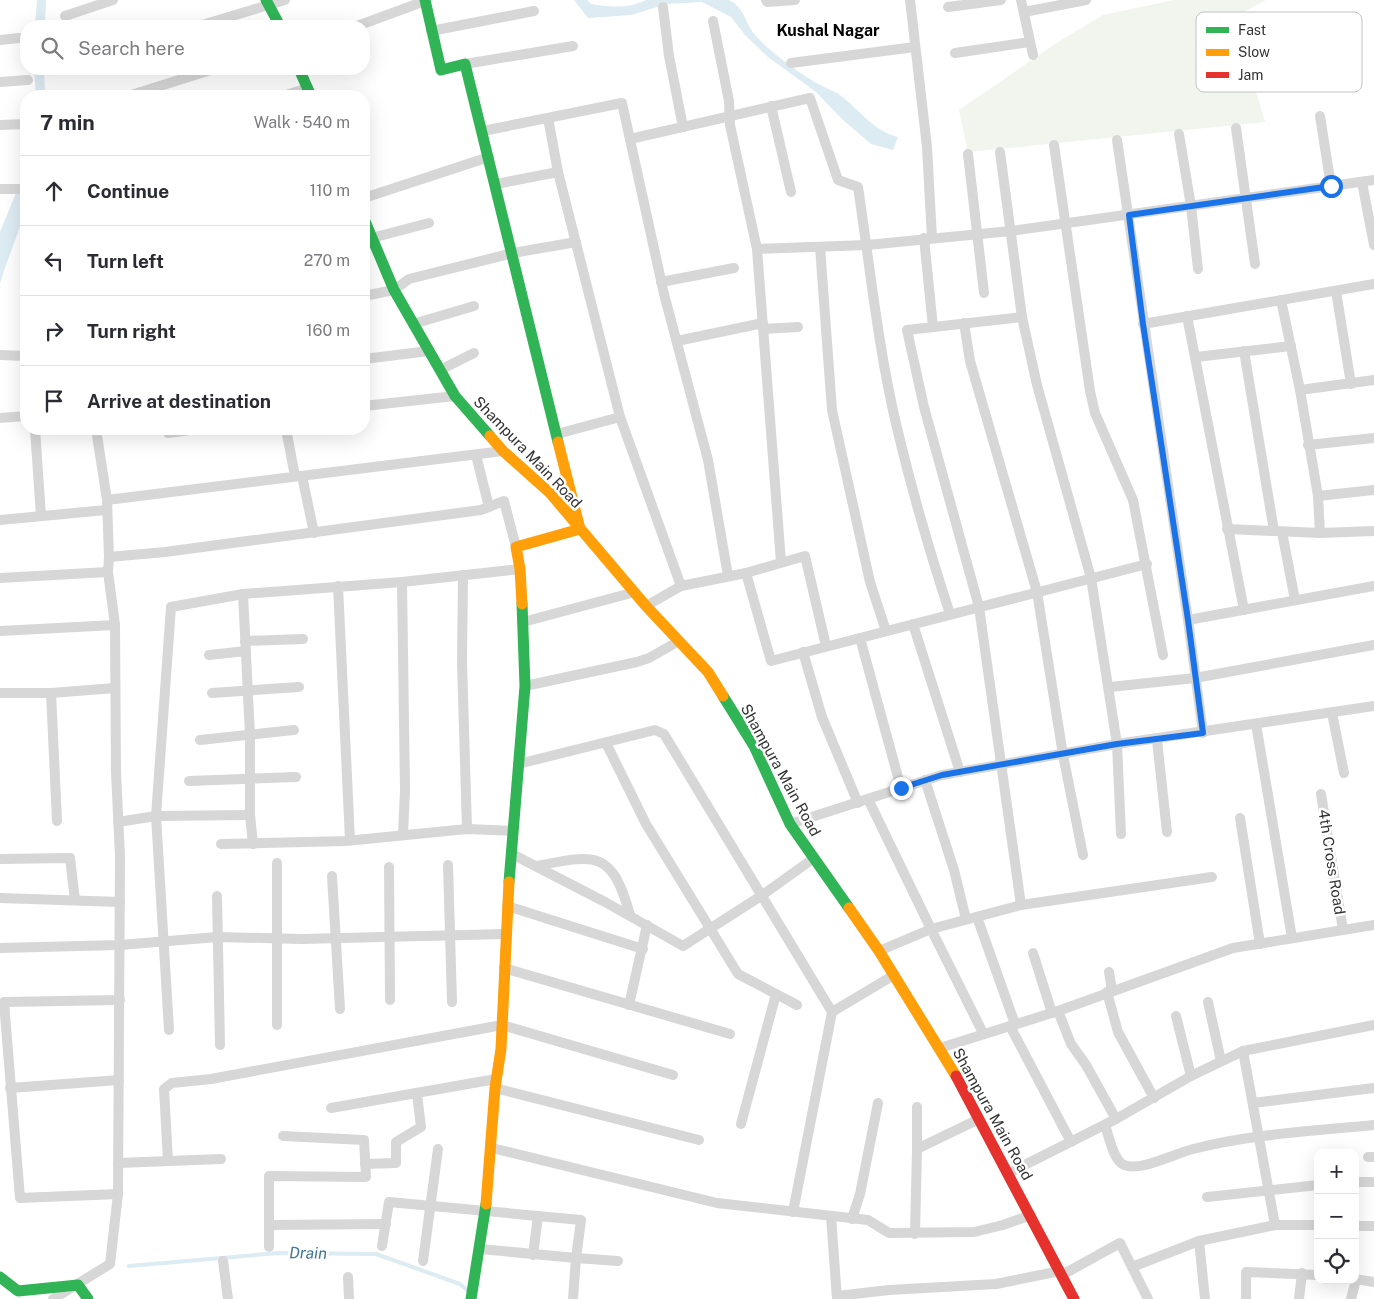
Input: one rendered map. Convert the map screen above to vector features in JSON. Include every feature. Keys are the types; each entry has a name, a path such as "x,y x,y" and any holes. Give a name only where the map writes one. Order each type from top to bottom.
{"street":[{"path":"65,16 113,0"},
{"path":"217,20 268,3 284,0"},
{"path":"370,21 425,0 441,70 465,64 572,46"},
{"path":"766,0 767,2 795,0"},
{"path":"910,0 927,147 928,238 933,327"},
{"path":"948,7 1001,0"},
{"path":"1021,0 1033,55"},
{"path":"1024,12 1086,0"},
{"path":"268,3 277,20"},
{"path":"663,7 669,56 683,127"},
{"path":"431,31 534,11"},
{"path":"713,21 757,249 781,562"},
{"path":"0,40 19,38"},
{"path":"955,53 1030,42"},
{"path":"791,63 916,48"},
{"path":"465,64 580,529 516,547"},
{"path":"147,90 195,75"},
{"path":"302,75 308,90"},
{"path":"0,82 28,80"},
{"path":"630,139 810,98 838,180 858,187 878,328 897,427 925,537 950,614"},
{"path":"483,132 622,103 661,282 708,460 728,576"},
{"path":"771,106 791,192"},
{"path":"1320,116 1331,186"},
{"path":"548,118 558,172 620,417 681,586"},
{"path":"0,125 20,124"},
{"path":"1236,128 1255,264"},
{"path":"1179,134 1191,206 1198,269"},
{"path":"1117,140 1203,733"},
{"path":"1054,145 1090,391 1096,413 1134,500 1163,655"},
{"path":"1000,152 1022,317 1037,385 1091,578 1110,687 1117,744 1121,834"},
{"path":"968,154 984,293"},
{"path":"370,196 489,157"},
{"path":"496,184 558,172"},
{"path":"757,249 867,245 1011,231 1374,180"},
{"path":"1362,182 1374,245"},
{"path":"0,190 20,189"},
{"path":"370,239 429,223"},
{"path":"370,295 394,290 409,279 513,253 576,242"},
{"name":"Shampura Main Road","path":"370,244 394,290 455,396 503,451 550,493 646,606 708,672 754,746 790,824 880,951 940,1048 1009,1173 1074,1299"},
{"path":"820,247 832,410 870,582 886,631"},
{"path":"661,282 734,268"},
{"path":"1143,324 1374,284"},
{"path":"1336,291 1351,384"},
{"path":"1281,300 1300,390 1318,496 1320,533"},
{"path":"413,324 474,306"},
{"path":"1187,316 1244,610"},
{"path":"1021,905 1003,765 979,607 924,407 907,330 1022,317"},
{"path":"964,323 970,361 1037,592 1063,755 1083,854"},
{"path":"677,341 763,326 798,327"},
{"path":"1196,357 1291,346"},
{"path":"370,358 429,351"},
{"path":"1244,351 1278,532 1295,600"},
{"path":"440,370 474,353"},
{"path":"0,355 20,356"},
{"path":"1300,390 1374,380"},
{"path":"370,405 455,396"},
{"path":"0,418 20,416"},
{"path":"557,434 620,417"},
{"path":"35,435 42,516"},
{"path":"53,1299 110,1264 118,1194 120,902 115,625 108,572 106,505 97,435"},
{"path":"288,435 314,533"},
{"path":"1308,445 1374,438"},
{"path":"0,520 42,516 299,476 503,451"},
{"path":"476,454 489,507"},
{"path":"1318,496 1374,490"},
{"path":"109,556 314,533 481,510 504,501 520,569 525,686 507,906 502,1025 495,1083 492,1148 486,1211 472,1293"},
{"path":"1227,529 1320,533 1374,531"},
{"path":"646,606 681,586 746,573 805,556 826,646"},
{"path":"746,573 771,661 1147,564"},
{"path":"169,1030 156,816 171,607 243,594 402,582 520,569"},
{"path":"0,578 108,572"},
{"path":"463,575 467,829"},
{"path":"402,582 405,791 403,834"},
{"path":"338,586 350,840"},
{"path":"1188,620 1374,586"},
{"path":"523,622 635,592"},
{"path":"243,594 250,735 250,816 253,844"},
{"path":"914,624 960,772"},
{"path":"0,631 115,625"},
{"path":"860,638 901,788"},
{"path":"209,655 245,646 303,639"},
{"path":"525,686 637,662 649,658 679,641"},
{"path":"1110,687 1195,678 1374,645"},
{"path":"803,652 822,717 858,803"},
{"path":"212,693 299,687"},
{"path":"0,693 51,693 115,688"},
{"path":"51,693 57,821"},
{"path":"790,824 925,780 960,772 1117,744 1157,740 1374,706"},
{"path":"1332,713 1344,773"},
{"path":"1256,724 1292,938"},
{"path":"200,740 294,730"},
{"path":"518,764 654,730 664,734 832,1012 794,1212"},
{"path":"1157,740 1167,832"},
{"path":"606,742 646,824 738,974 797,1005"},
{"path":"189,781 296,776"},
{"path":"925,780 954,870 966,919"},
{"name":"4th Cross Road","path":"1321,794 1343,930"},
{"path":"868,799 983,1033"},
{"path":"118,822 156,816 250,816"},
{"path":"1240,818 1260,944"},
{"path":"221,844 350,840 467,829 513,831"},
{"path":"512,854 648,925 683,946 761,896 814,858"},
{"path":"537,866 582,857 606,864 623,890 630,916"},
{"path":"0,859 70,858 75,900"},
{"path":"276,863 278,938 277,1025"},
{"path":"448,865 452,1002"},
{"path":"389,867 390,1000"},
{"path":"332,876 340,1009"},
{"path":"880,951 931,929 1021,905 1212,877"},
{"path":"217,896 220,1045"},
{"path":"0,898 120,902"},
{"path":"507,906 642,949"},
{"path":"977,917 1012,1025 1071,1142"},
{"path":"629,1005 648,925"},
{"path":"940,1048 1055,1012 1233,948 1374,925"},
{"path":"0,948 120,945 218,937 337,938 505,934"},
{"path":"1032,953 1055,1012 1071,1044 1086,1065 1116,1119"},
{"path":"504,968 730,1034"},
{"path":"1109,972 1109,991 1118,1032 1154,1098"},
{"path":"832,1012 894,975"},
{"path":"741,1124 776,994"},
{"path":"118,1194 20,1198 2,1005 4,1002 120,1000"},
{"path":"1208,1002 1221,1061"},
{"path":"1176,1016 1191,1076"},
{"path":"168,1161 164,1089 172,1083 211,1079 502,1025 673,1075"},
{"path":"1009,1173 1105,1125 1191,1076 1243,1051 1374,1025"},
{"path":"1243,1051 1275,1225"},
{"path":"10,1088 119,1080"},
{"path":"331,1108 495,1083 699,1140"},
{"path":"1253,1103 1374,1088"},
{"path":"365,1164 396,1163 396,1142 421,1127 417,1094"},
{"path":"852,1219 864,1176 878,1102"},
{"path":"915,1234 918,1107"},
{"path":"918,1150 979,1119"},
{"path":"1105,1125 1118,1159 1122,1164 1136,1167 1192,1149 1259,1136 1374,1125"},
{"path":"270,1247 269,1176 366,1176 364,1140 284,1136"},
{"path":"492,1148 716,1203 872,1221 889,1233 974,1232 995,1228 1030,1214"},
{"path":"423,1261 438,1149"},
{"path":"118,1164 220,1158"},
{"path":"1359,1182 1374,1182"},
{"path":"1207,1197 1314,1185"},
{"path":"382,1246 390,1202 581,1220 573,1299"},
{"path":"533,1255 538,1216"},
{"path":"830,1216 837,1297 889,1290 996,1284 1061,1273 1120,1243 1148,1299"},
{"path":"269,1225 386,1224"},
{"path":"1132,1268 1199,1242 1275,1225 1314,1225"},
{"path":"1359,1226 1374,1226"},
{"path":"1199,1242 1205,1299"},
{"path":"480,1249 618,1261"},
{"path":"223,1261 228,1299"},
{"path":"1246,1299 1246,1272 1314,1274"},
{"path":"1299,1299 1302,1273"},
{"path":"0,1277 18,1291 78,1285"},
{"path":"348,1277 350,1299"},
{"path":"1359,1280 1374,1282"},
{"path":"1351,1299 1355,1284"},
{"path":"78,1285 88,1299"}],"shaded area":[{"path":"37,0 46,0 45,20 35,20"},
{"path":"574,0 587,0 591,4 605,6 619,6 633,5 646,0 729,0 739,8 752,31 762,43 778,56 812,80 837,93 880,129 898,137 893,150 871,144 843,120 816,92 768,57 745,35 731,17 702,2 667,4 631,15 588,18"},
{"path":"1174,0 1266,0 1243,12 1196,12 1196,92 1256,92 1265,122 968,152 959,110 1058,42 1103,15"},
{"path":"34,75 44,75 45,90 36,90"},
{"path":"16,193 20,193 20,227 0,284 0,232"}],"waterway":[{"name":"Drain","path":"129,1266 278,1253 376,1254 460,1284 468,1291"}],"traffic: fast":[{"path":"266,0 277,20"},
{"path":"425,0 441,70 465,64 558,442"},
{"path":"302,75 308,90"},
{"path":"370,233 394,290 455,396 490,436"},
{"path":"509,882 525,686 522,604"},
{"path":"723,696 754,746 790,824 849,908"},
{"path":"471,1299 486,1204"},
{"path":"0,1277 18,1291 78,1285 88,1299"}],"traffic: slow":[{"path":"490,436 503,451 550,493 646,606 708,672 723,696"},
{"path":"522,604 520,569 516,547 580,529 558,442"},
{"path":"486,1204 495,1088 501,1049 509,882"},
{"path":"849,908 879,951 956,1076"}],"traffic: jam":[{"path":"956,1076 1074,1299"}],"district":[{"name":"Kushal Nagar","path":"828,30"}],"route":[{"path":"901,788 942,775 1117,744 1203,733 1171,499 1143,324 1129,215 1331,186"}]}
